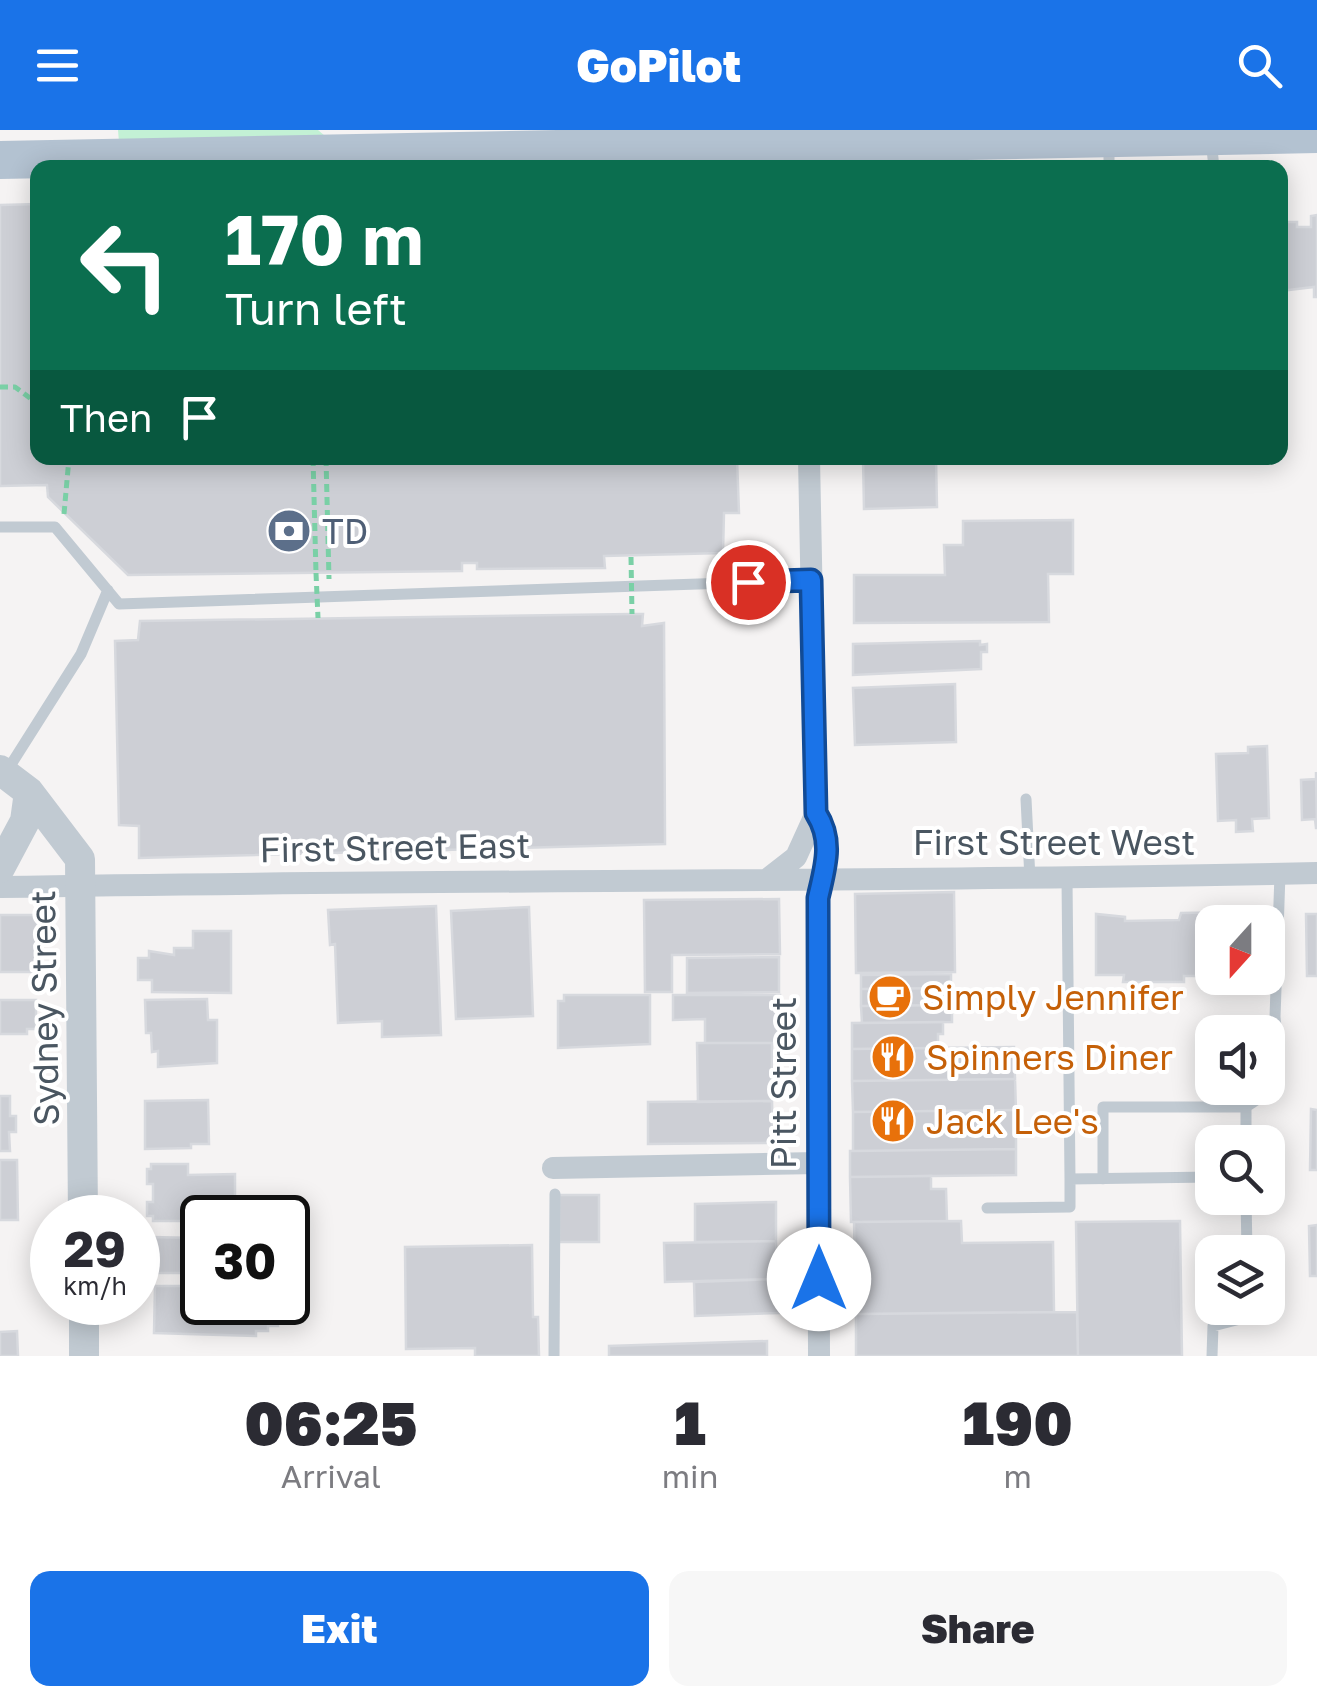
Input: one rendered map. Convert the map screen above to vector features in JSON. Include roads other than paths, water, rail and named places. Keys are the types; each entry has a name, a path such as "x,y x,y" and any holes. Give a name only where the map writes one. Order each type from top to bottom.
{"main road":[{"path":"0,160 358,150 1211,144 1317,134"}],"street":[{"name":"Pitt Street","path":"780,878 796,858 816,813 809,465"},
{"path":"0,868 26,821 11,778"},
{"name":"Sydney Street","path":"11,778 80,859 83,1195"},
{"name":"Pitt Street","path":"816,813 827,830 827,861 818,898 819,1356"},
{"name":"First Street West","path":"780,878 1067,879 1317,873"},
{"name":"First Street East","path":"0,888 780,878"},
{"path":"554,1168 818,1163"},
{"path":"84,1325 84,1356"}],"lane":[{"path":"0,526 56,527 119,604 811,580"},
{"path":"11,778 81,654 108,590"},
{"path":"1026,799 1030,879"},
{"path":"1103,1179 1102,1108 1246,1108 1270,1091 1279,1054 1275,1016 1280,874"},
{"path":"987,1208 1070,1206 1067,879"},
{"path":"1246,1108 1246,1125"},
{"path":"1070,1179 1195,1177"},
{"path":"554,1194 554,1356"},
{"path":"1212,1356 1213,1326 1217,1325"}],"place":[{"name":"TD","path":"289,531"},
{"name":"Simply Jennifer","path":"890,997"},
{"name":"Spinners Diner","path":"893,1057"},
{"name":"Jack Lee's","path":"893,1121"}]}
